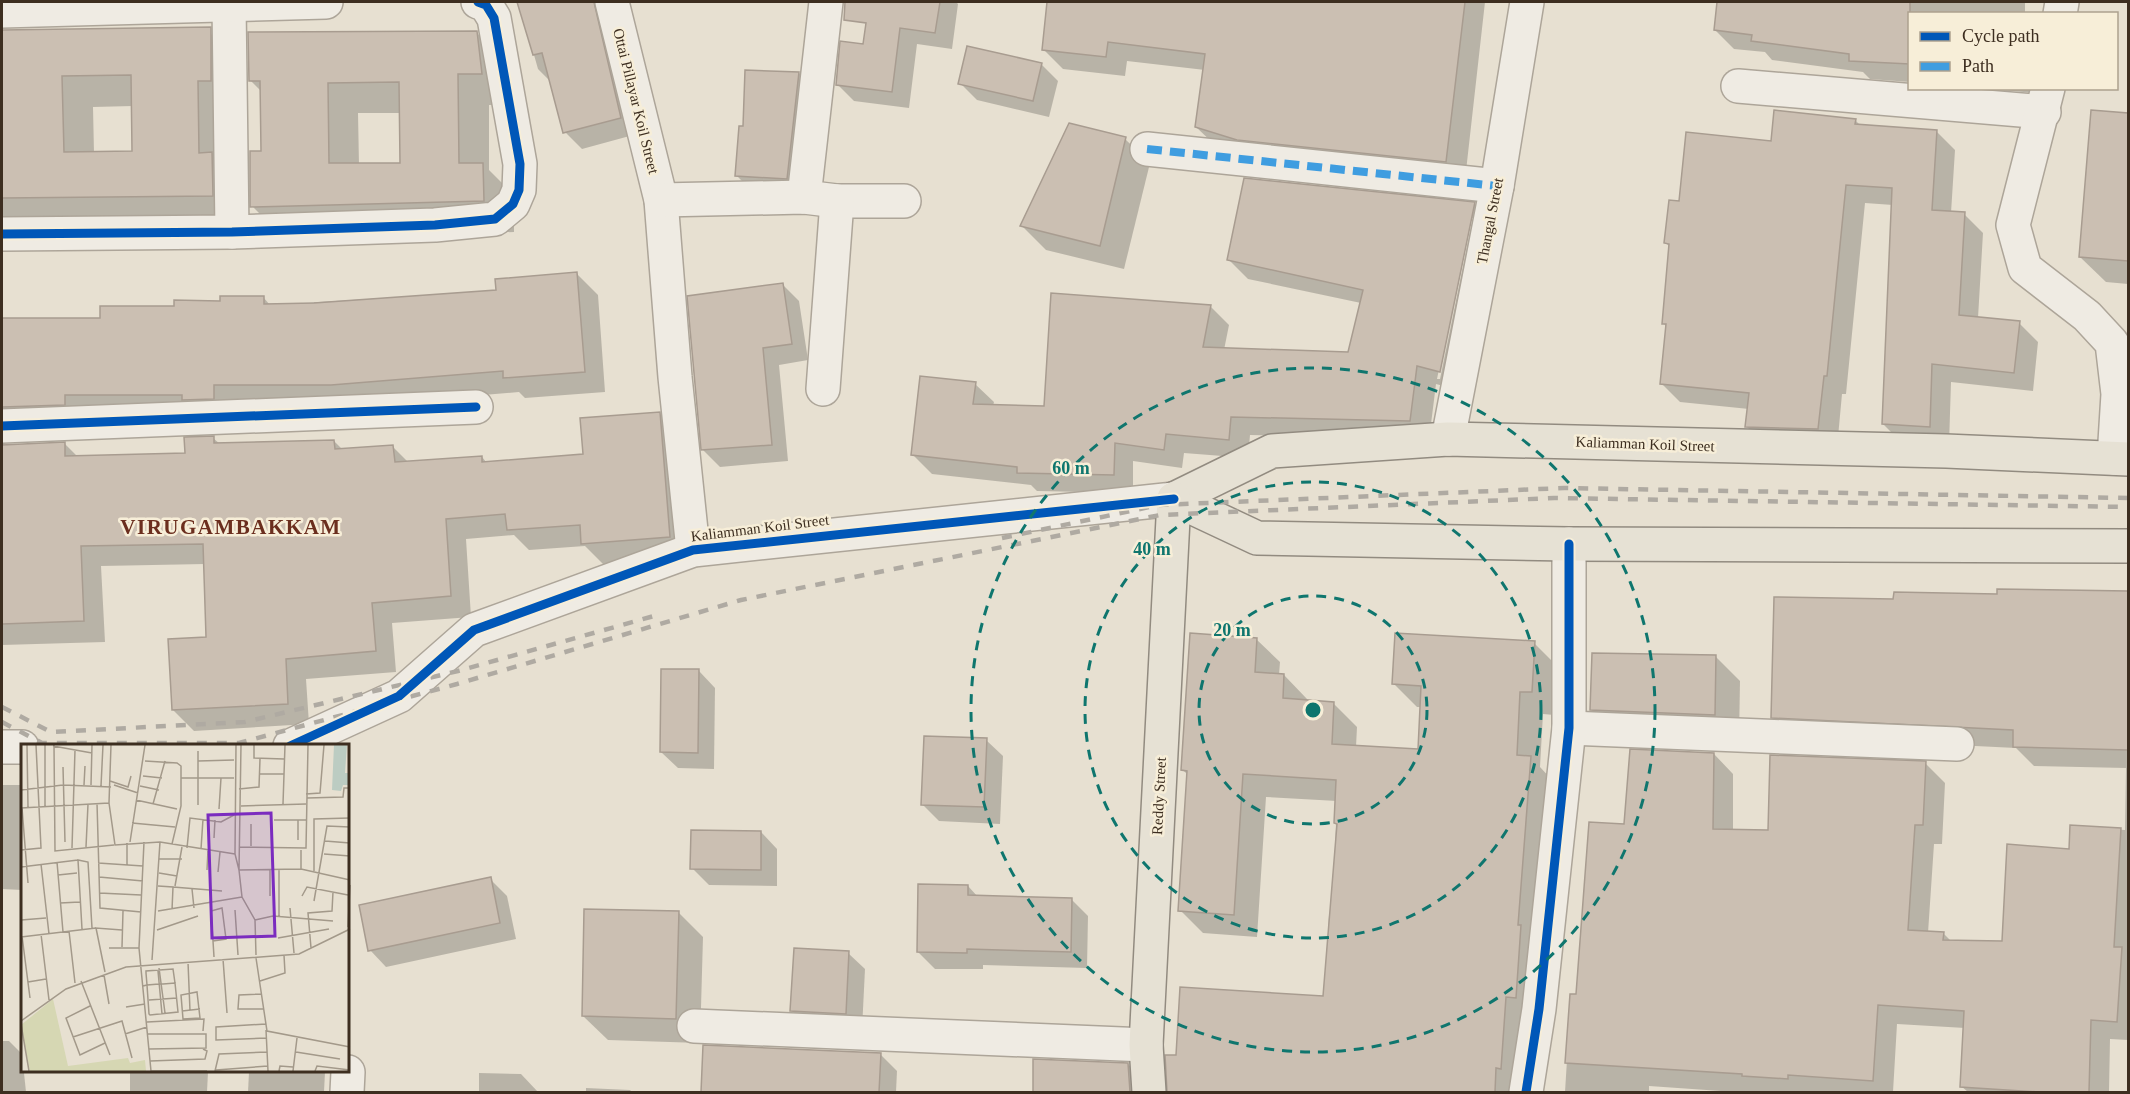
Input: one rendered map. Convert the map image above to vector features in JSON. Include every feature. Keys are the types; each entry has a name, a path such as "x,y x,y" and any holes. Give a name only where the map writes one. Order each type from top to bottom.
{"main road":[{"name":"Kaliamman Koil Street","path":"1174,498 1272,451 1448,439 1946,451 2121,459"},
{"path":"1174,498 1257,538 1569,544 2128,546"},
{"name":"Reddy Street","path":"1149,1092 1146,1045 1174,498"}],"street":[{"path":"2,11 326,2"},
{"path":"2,234 232,232 435,225 495,219 513,204 519,190 520,164 494,18 486,6 478,2"},
{"name":"Ottai Pillayar Koil Street","path":"612,2 661,200 675,377 693,550"},
{"path":"804,197 826,2"},
{"name":"Thangal Street","path":"1448,439 1497,186 1527,2"},
{"path":"229,4 232,232"},
{"path":"1738,86 2046,100 2029,153 2013,225 2025,268 2087,316 2112,343 2118,394 2121,459"},
{"path":"1147,149 1497,186"},
{"path":"661,200 804,197 837,201 904,201"},
{"path":"823,389 837,201"},
{"path":"2,426 476,407"},
{"name":"Kaliamman Koil Street","path":"294,744 399,696 474,630 693,550 1174,498"},
{"path":"1526,1092 1539,1009 1569,728 1569,544"},
{"path":"1569,728 1957,744"},
{"path":"2,747 21,747"},
{"path":"694,1026 1146,1045"},
{"path":"347,1092 348,1073"}],"building":[{"path":"517,2 594,2 621,118 563,133 542,53 533,55"},
{"path":"845,2 940,2 935,33 900,28 892,92 836,85 840,41 863,44 866,23 844,20"},
{"path":"1047,2 1465,2 1446,162 1237,140 1195,127 1205,54 1108,42 1106,57 1042,50"},
{"path":"1717,2 1910,2 1908,64 1849,61 1849,54 1751,41 1752,35 1714,30"},
{"path":"211,27 211,81 198,81 199,153 212,152 213,196 2,198 2,30","holes":["131,75 132,151 64,152 62,76"]},
{"path":"477,31 482,74 458,74 459,163 483,163 484,201 250,207 250,151 261,151 260,81 249,81 248,32","holes":["399,82 400,163 329,163 328,83"]},
{"path":"967,46 1042,63 1033,101 958,84"},
{"path":"745,70 799,72 787,179 735,176 739,126 743,126"},
{"path":"1774,110 1856,119 1855,124 1937,130 1932,210 1965,212 1959,315 2020,321 2014,373 1932,364 1930,427 1882,424 1892,188 1846,185 1827,376 1824,376 1818,429 1745,427 1749,393 1660,384 1666,324 1662,324 1669,244 1664,243 1669,200 1679,201 1686,132 1771,141"},
{"path":"2091,110 2128,113 2128,261 2079,257"},
{"path":"1069,123 1126,137 1100,246 1020,226"},
{"path":"1244,178 1475,202 1440,372 1417,366 1410,421 1231,417 1229,440 1166,434 1164,450 1115,443 1114,475 1017,473 1017,467 911,455 920,376 976,382 973,404 1044,406 1051,293 1211,305 1203,347 1348,352 1363,290 1227,260"},
{"path":"577,272 585,372 503,378 503,371 331,385 214,385 214,399 182,400 182,395 65,395 65,405 2,407 2,318 100,318 100,306 174,306 174,300 220,301 220,296 264,296 264,304 314,303 496,290 495,279"},
{"path":"783,283 792,344 763,348 772,445 701,450 687,296"},
{"path":"660,412 670,537 581,544 580,525 507,530 505,514 446,519 451,596 372,603 376,651 286,659 288,704 172,710 168,639 206,637 203,544 81,546 84,621 2,624 2,445 65,442 65,456 185,453 184,437 214,436 214,443 334,440 335,449 393,445 395,462 482,456 482,462 583,454 580,418"},
{"path":"1997,589 2128,591 2128,750 2013,747 2013,730 1771,718 1774,597 1893,599 1894,592 1997,594"},
{"path":"1190,633 1257,638 1255,672 1284,674 1283,698 1334,702 1332,744 1418,749 1421,686 1392,684 1395,633 1535,641 1532,692 1520,692 1517,755 1531,756 1518,925 1521,925 1516,998 1506,997 1501,1069 1496,1068 1495,1092 1167,1092 1165,1055 1176,1055 1180,987 1323,996 1337,824 1334,823 1336,780 1243,774 1234,915 1178,911 1187,771 1181,770"},
{"path":"1592,653 1716,655 1715,715 1590,710"},
{"path":"661,669 699,669 698,753 660,752"},
{"path":"924,736 987,738 984,807 921,805"},
{"path":"1630,749 1714,753 1713,829 1768,830 1770,755 1926,761 1923,825 1915,825 1908,930 1944,932 1943,940 2002,941 2007,844 2069,849 2070,825 2121,828 2114,947 2122,947 2117,1022 2091,1020 2089,1092 2039,1092 1960,1087 1964,1011 1878,1005 1873,1081 1788,1075 1788,1079 1565,1063 1570,994 1576,994 1589,822 1624,824"},
{"path":"691,830 761,831 761,870 690,869"},
{"path":"491,877 500,923 368,951 359,905"},
{"path":"918,884 968,885 968,895 1072,898 1071,952 967,949 967,953 917,952"},
{"path":"584,909 679,911 676,1019 582,1016"},
{"path":"794,948 849,951 846,1014 790,1011"},
{"path":"703,1045 881,1053 879,1092 701,1092"},
{"path":"1033,1059 1128,1063 1130,1092 1033,1092"}],"railway":[{"path":"1002,538 1159,505 1564,488 2128,498"},
{"path":"2,722 42,743 239,743 457,684 741,600 1160,515 1554,498 2128,507"},
{"path":"2,707 51,732 245,722 458,671 654,616"}],"marked path":[{"path":"1147,149 1497,186"}],"cycle path":[{"path":"2,234 232,232 435,225 495,219 513,204 519,190 520,164 494,18 486,5 478,2"},
{"path":"2,426 476,407"},
{"path":"294,744 399,696 474,630 693,550 1174,499"},
{"path":"1526,1092 1539,1009 1569,728 1569,544"}],"district":[{"name":"VIRUGAMBAKKAM","path":"231,527"}]}
